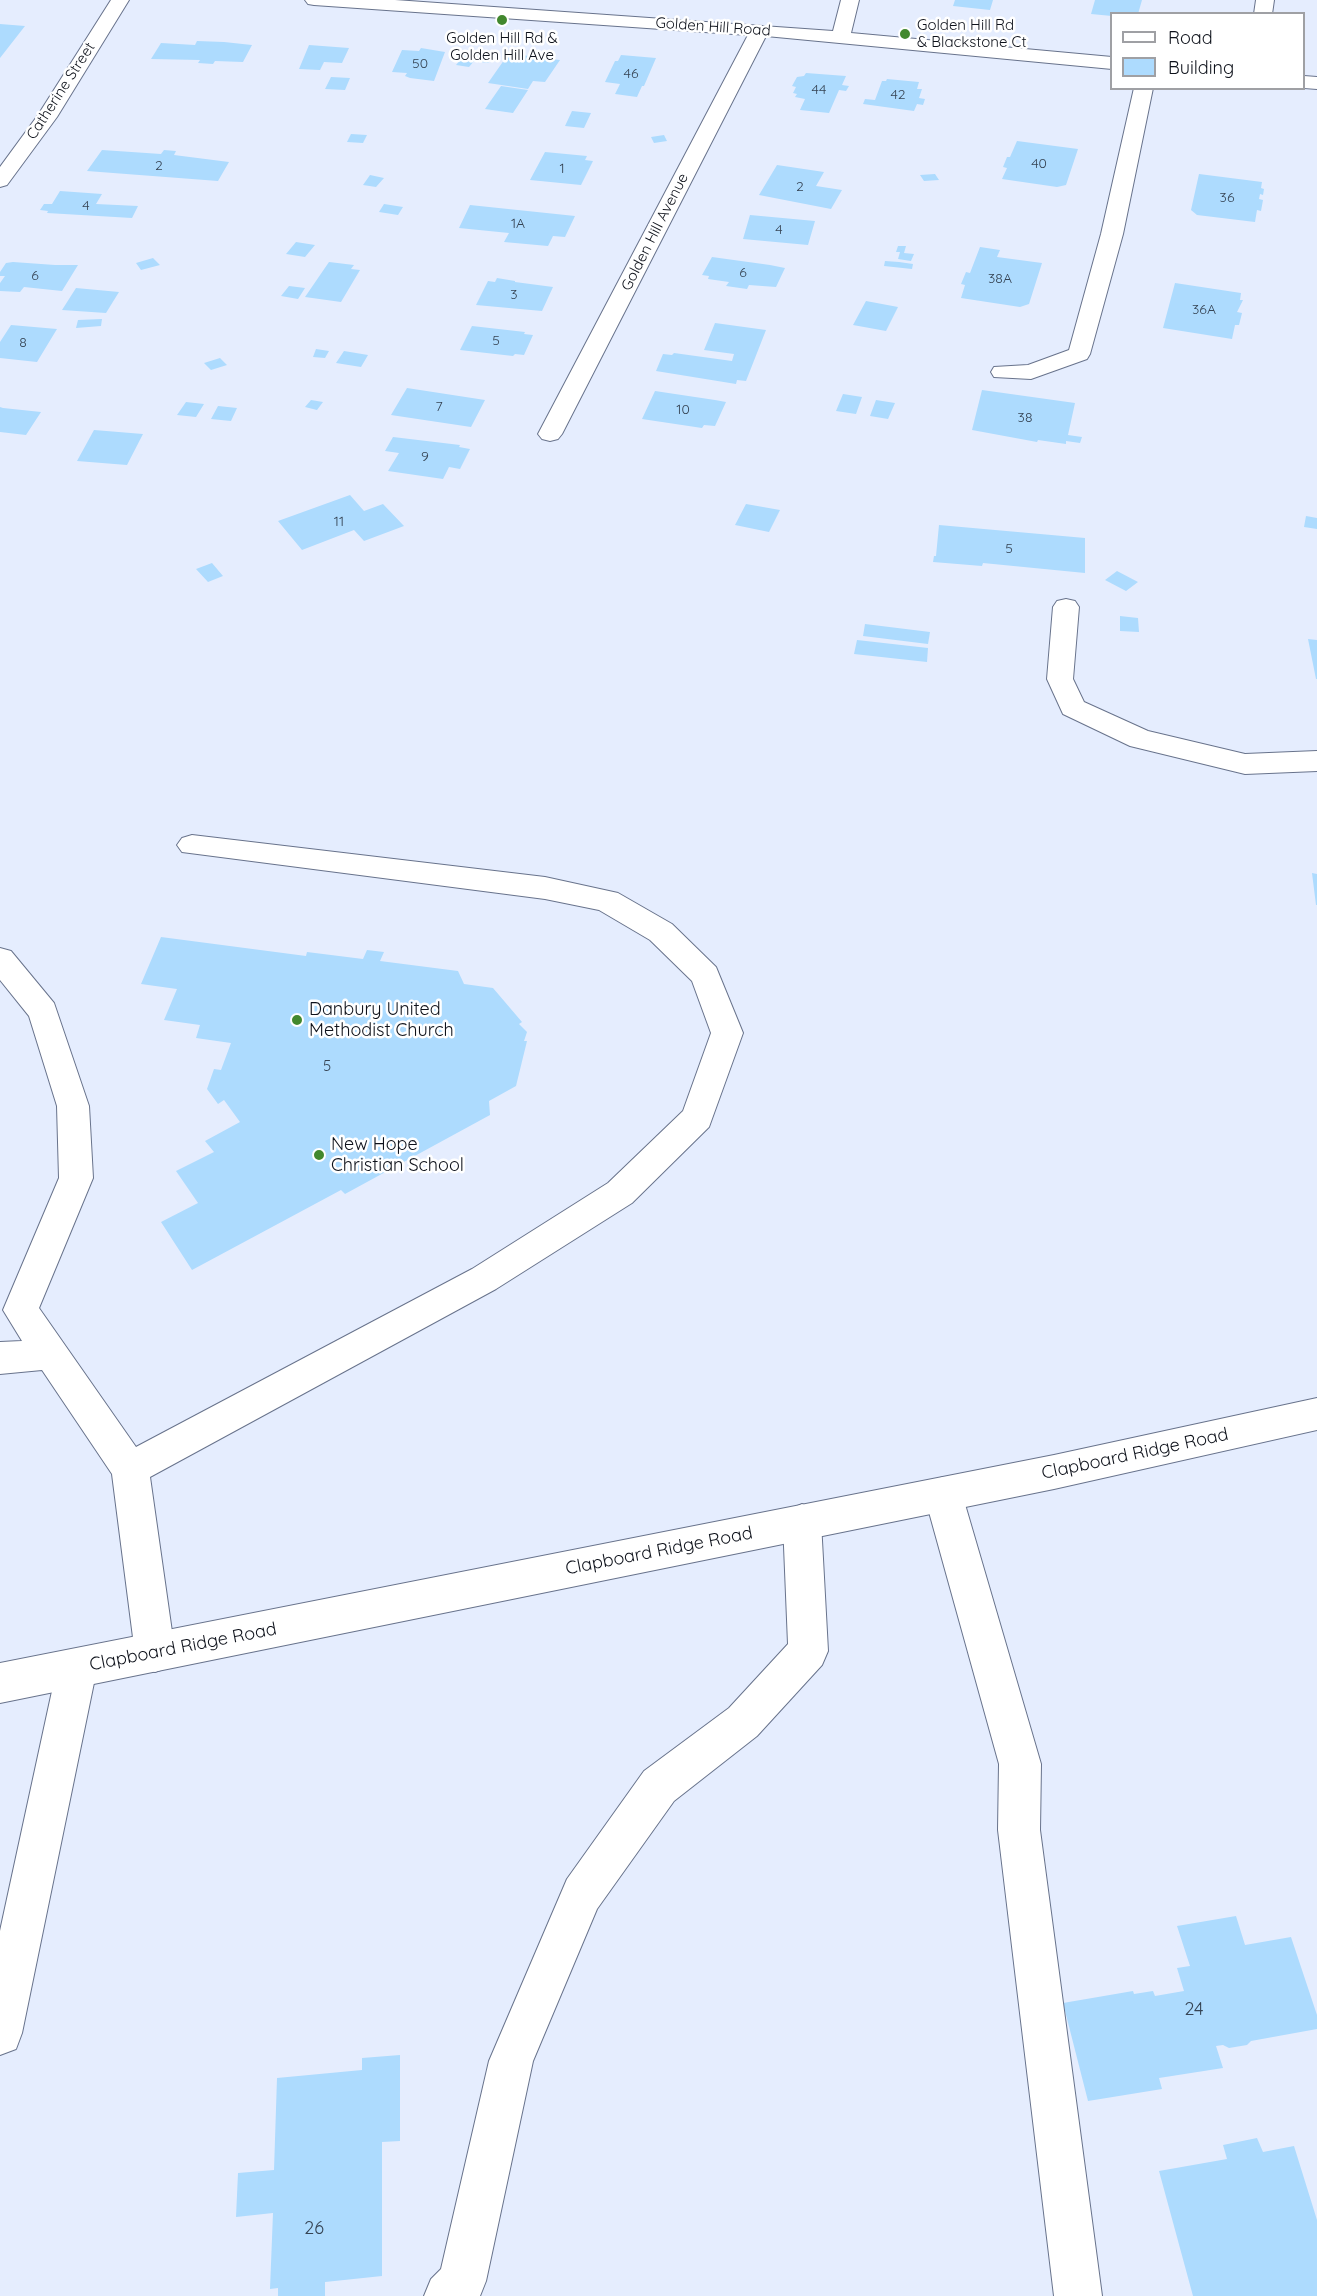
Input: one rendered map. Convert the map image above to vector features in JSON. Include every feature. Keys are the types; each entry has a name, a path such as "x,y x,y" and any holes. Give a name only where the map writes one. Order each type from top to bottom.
{"street":[{"name":"Catherine Street","path":"0,181 46,117 120,0"},
{"name":"Golden Hill Road","path":"314,0 760,30 1110,63"},
{"path":"840,38 850,0"},
{"name":"Golden Hill Avenue","path":"550,434 760,30"},
{"path":"1002,372 1031,372 1079,354 1112,234 1144,90"},
{"path":"1066,607 1060,679 1073,708 1140,739 1245,764 1317,761"},
{"path":"130,1469 484,1279 620,1193 698,1118 727,1033 705,975 661,932 608,901 545,888 192,845"},
{"path":"0,959 43,1011 73,1106 76,1178 21,1310 130,1469 155,1653"},
{"path":"0,1358 51,1354"},
{"name":"Clapboard Ridge Road","path":"0,1683 943,1494 1317,1414"},
{"path":"943,1494 1020,1764 1019,1830 1078,2296"},
{"path":"448,2296 462,2281 511,2061 582,1894 659,1786 743,1722 808,1651 802,1522"},
{"path":"0,2033 77,1668"}],"building":[{"path":"955,0 993,0 990,10 953,6"},
{"path":"1095,0 1142,0 1139,12 1110,12 1110,16 1091,14"},
{"path":"0,24 25,26 0,58"},
{"path":"197,41 252,45 243,62 215,61 213,64 198,63 200,60 151,59 161,43 195,45"},
{"path":"309,45 349,48 342,63 324,62 320,70 299,69"},
{"path":"421,48 445,52 434,81 410,78 405,76 407,73 392,72 402,50 419,51"},
{"path":"467,52 492,58 488,63 474,61 469,67 456,65"},
{"path":"532,52 544,54 541,58 560,60 545,82 533,81 528,89 488,83 509,53 529,56"},
{"path":"621,55 656,58 637,97 615,94 620,84 605,82 615,61 618,61"},
{"path":"806,73 846,76 842,85 849,86 846,91 839,90 829,113 800,110 805,99 795,97 797,94 793,93 796,87 792,86 797,77 804,76"},
{"path":"331,77 350,78 345,90 325,89"},
{"path":"887,79 919,82 917,89 922,89 919,98 925,99 923,105 917,104 914,111 863,104 865,99 875,100 882,81"},
{"path":"501,86 528,90 513,113 485,109"},
{"path":"572,111 591,113 584,128 565,126"},
{"path":"351,134 367,135 363,143 347,142"},
{"path":"664,135 667,141 654,143 651,137"},
{"path":"1017,141 1078,149 1066,185 1057,187 1002,179 1007,168 1003,167"},
{"path":"102,150 161,154 164,150 176,151 174,155 229,162 218,181 87,171"},
{"path":"545,152 587,156 585,160 593,161 581,185 530,180"},
{"path":"777,165 824,172 816,186 842,190 831,209 759,195"},
{"path":"935,174 939,180 924,181 920,175"},
{"path":"1199,174 1262,182 1263,195 1260,194 1259,199 1263,200 1261,211 1257,210 1255,222 1197,215 1191,210"},
{"path":"370,175 384,178 376,187 363,185"},
{"path":"60,191 102,194 96,204 138,206 132,218 47,213 48,211 40,210 44,204 52,204"},
{"path":"384,204 403,207 398,215 379,212"},
{"path":"470,205 575,216 565,237 553,236 548,246 504,242 509,233 459,228"},
{"path":"750,215 815,221 808,245 743,239"},
{"path":"296,242 315,245 305,257 286,254"},
{"path":"898,246 906,246 904,253 914,254 911,261 898,259 900,252 896,252"},
{"path":"980,247 1000,250 997,257 1042,263 1029,304 1020,307 961,298 965,285 961,284 966,272 970,273"},
{"path":"712,257 785,268 776,287 749,285 747,289 726,286 729,282 708,279 709,276 702,275"},
{"path":"153,258 160,265 141,270 136,263"},
{"path":"885,261 913,264 912,269 884,266"},
{"path":"329,262 354,265 351,269 360,270 341,302 305,297"},
{"path":"6,263 78,265 62,291 24,287 20,292 0,291 0,283 5,276 0,276 0,272"},
{"path":"497,278 553,287 542,311 476,305 488,281 495,282"},
{"path":"1175,283 1241,293 1240,300 1243,300 1237,312 1242,313 1239,325 1235,325 1232,339 1163,328"},
{"path":"289,286 305,288 298,299 281,296"},
{"path":"76,288 119,292 106,313 62,310"},
{"path":"866,301 898,307 886,331 853,325"},
{"path":"102,319 101,326 76,328 78,320"},
{"path":"715,323 766,330 746,381 737,380 736,384 656,371 663,354 672,355 674,353 732,361 734,354 704,350"},
{"path":"11,325 57,329 37,362 0,358 0,342"},
{"path":"472,326 525,332 524,334 533,335 524,355 515,354 513,356 460,350"},
{"path":"316,349 329,351 325,358 313,357"},
{"path":"344,351 368,355 361,367 336,363"},
{"path":"220,358 227,365 211,370 204,363"},
{"path":"407,388 485,400 471,427 391,415"},
{"path":"982,390 1075,403 1068,435 1082,437 1080,443 1066,441 1066,444 1038,440 1037,442 972,430"},
{"path":"655,391 726,402 715,426 704,425 702,428 642,419"},
{"path":"843,394 862,397 856,414 836,411"},
{"path":"311,400 323,402 317,410 305,407"},
{"path":"876,400 895,403 888,419 870,416"},
{"path":"186,402 204,404 196,417 177,415"},
{"path":"218,406 237,408 231,421 211,419"},
{"path":"0,407 41,412 26,435 0,432"},
{"path":"94,430 143,434 127,465 77,461"},
{"path":"393,437 460,445 459,447 470,449 460,469 449,467 443,479 388,471 399,453 385,451"},
{"path":"350,495 364,511 383,504 404,526 364,541 354,530 302,550 278,521"},
{"path":"746,504 780,510 769,532 735,525"},
{"path":"1306,516 1317,518 1317,529 1304,527"},
{"path":"939,525 1085,538 1085,573 983,563 982,566 933,562 936,556"},
{"path":"212,563 223,576 208,582 196,569"},
{"path":"1117,571 1138,582 1126,591 1105,580"},
{"path":"1120,616 1138,618 1139,632 1120,631"},
{"path":"865,624 930,632 928,644 863,636"},
{"path":"1308,639 1317,640 1317,679 1316,679"},
{"path":"857,640 928,648 927,662 854,654"},
{"path":"1312,873 1317,874 1317,905 1316,905"},
{"path":"161,937 306,956 307,952 363,959 367,950 384,952 380,961 458,971 464,984 493,988 522,1022 519,1024 527,1032 524,1041 527,1041 516,1086 489,1101 490,1115 345,1194 341,1190 192,1270 161,1222 198,1203 176,1171 214,1152 205,1141 240,1122 224,1100 218,1104 207,1089 214,1069 221,1070 231,1043 196,1038 200,1025 164,1020 177,989 141,984"},
{"path":"1236,1916 1245,1945 1291,1937 1317,2015 1317,2029 1251,2041 1247,2045 1229,2048 1223,2045 1216,2046 1223,2068 1159,2078 1162,2089 1088,2101 1063,2003 1133,1991 1134,1994 1153,1991 1155,1996 1184,1991 1177,1968 1190,1966 1177,1926"},
{"path":"400,2055 400,2141 382,2142 382,2276 325,2282 325,2296 278,2296 278,2288 270,2289 273,2213 236,2217 238,2173 274,2170 277,2078 362,2070 362,2058"},
{"path":"1257,2138 1263,2152 1294,2146 1317,2220 1317,2296 1193,2296 1159,2171 1227,2159 1223,2145"}],"place":[{"name":"Golden Hill Rd & Golden Hill Ave","path":"502,20"},
{"name":"Golden Hill Rd & Blackstone Ct","path":"905,34"},
{"name":"Danbury United Methodist Church","path":"297,1020"},
{"name":"New Hope Christian School","path":"319,1155"}]}
